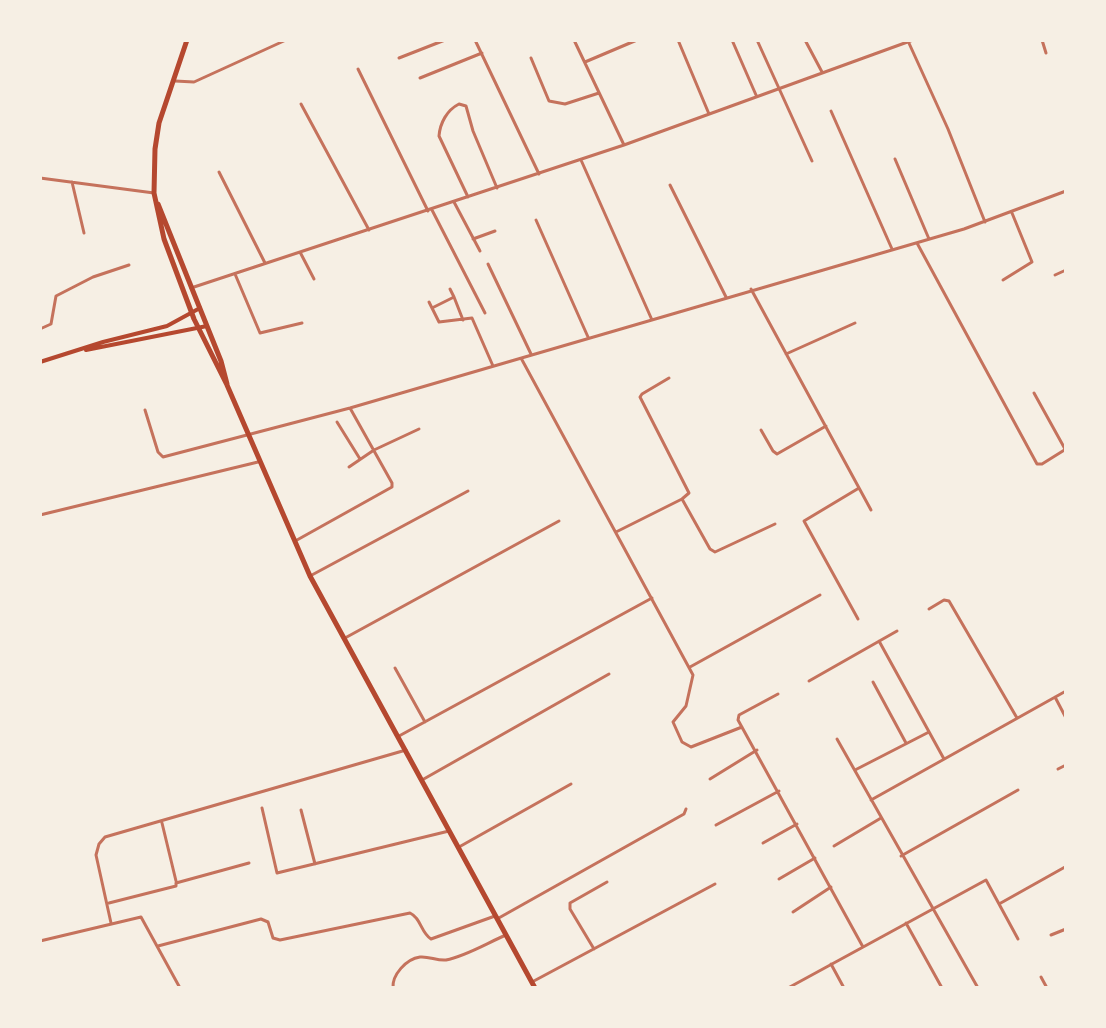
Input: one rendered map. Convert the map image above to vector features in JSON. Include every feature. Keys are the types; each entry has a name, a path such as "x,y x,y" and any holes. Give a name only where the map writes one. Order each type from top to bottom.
{"main road":[{"path":"187,40 159,123 155,149 154,193 164,239 198,328 227,385 310,576 533,985"},
{"path":"156,200 226,375 227,385"},
{"path":"40,362 167,326 200,308"},
{"path":"72,353 207,326"}],"street":[{"path":"175,81 194,82 286,40"},
{"path":"399,58 445,40"},
{"path":"475,40 539,174"},
{"path":"574,40 624,145"},
{"path":"585,62 637,40"},
{"path":"678,40 709,114"},
{"path":"732,40 756,97"},
{"path":"757,40 812,161"},
{"path":"805,40 822,72"},
{"path":"1042,40 1046,53"},
{"path":"191,288 581,160 910,41 985,222"},
{"path":"420,78 482,53"},
{"path":"531,58 549,101 565,104 599,93"},
{"path":"358,69 485,313"},
{"path":"301,104 369,230"},
{"path":"468,197 439,136 443,121 459,104 466,106 497,188"},
{"path":"831,111 892,249"},
{"path":"895,159 929,239"},
{"path":"581,160 652,320"},
{"path":"219,172 265,263"},
{"path":"40,178 154,193"},
{"path":"72,182 84,233"},
{"path":"670,185 726,297"},
{"path":"145,410 158,452 163,457 350,408 917,243 985,222 1066,191"},
{"path":"454,202 480,251"},
{"path":"1003,280 1032,262 1011,212"},
{"path":"536,220 589,339"},
{"path":"473,239 495,231"},
{"path":"917,243 1039,466 1066,449 1034,393"},
{"path":"300,252 314,279"},
{"path":"488,264 531,356"},
{"path":"40,329 51,324 56,296 93,277 129,265"},
{"path":"1055,275 1066,270"},
{"path":"235,274 258,332 263,335 302,323"},
{"path":"450,289 464,320"},
{"path":"751,289 871,510"},
{"path":"432,308 454,297"},
{"path":"429,302 439,322 472,318 493,366"},
{"path":"786,354 855,323"},
{"path":"521,358 690,667 693,675 689,697 673,722 685,745 691,747 742,727"},
{"path":"616,532 687,496 689,489 640,397 669,378"},
{"path":"294,542 391,489 392,483 350,408"},
{"path":"337,422 360,459"},
{"path":"761,430 777,454 826,426"},
{"path":"349,467 374,450 419,429"},
{"path":"40,515 258,462"},
{"path":"858,619 804,521 859,488"},
{"path":"310,576 468,491"},
{"path":"682,499 710,549 715,552 775,524"},
{"path":"345,638 559,521"},
{"path":"690,667 820,595"},
{"path":"399,736 652,598"},
{"path":"929,609 944,600 949,601 1017,718"},
{"path":"809,681 897,631"},
{"path":"879,641 944,759"},
{"path":"395,668 425,722"},
{"path":"422,780 609,674"},
{"path":"873,682 906,743"},
{"path":"871,800 1066,691"},
{"path":"778,694 739,715 738,720 863,947"},
{"path":"1055,697 1066,718"},
{"path":"855,770 929,732"},
{"path":"837,739 978,988"},
{"path":"111,923 96,855 105,837 406,750"},
{"path":"710,779 757,750"},
{"path":"1058,769 1066,765"},
{"path":"457,848 571,784"},
{"path":"901,856 1018,790"},
{"path":"716,825 779,791"},
{"path":"262,808 277,873 449,831"},
{"path":"158,946 261,919 268,922 276,940 410,913 417,917 426,936 431,939 496,918 684,814 686,809"},
{"path":"301,810 315,864"},
{"path":"834,846 881,818"},
{"path":"162,823 176,883"},
{"path":"763,843 797,824"},
{"path":"779,879 815,858"},
{"path":"107,903 249,863"},
{"path":"999,904 1065,867 1066,870"},
{"path":"788,988 986,880 1018,939"},
{"path":"594,949 570,903 607,882"},
{"path":"533,985 715,884"},
{"path":"793,912 831,887"},
{"path":"40,941 141,917 180,988"},
{"path":"906,923 942,988"},
{"path":"1051,935 1066,929"},
{"path":"393,988 396,973 414,959 448,959 506,935"},
{"path":"831,964 844,988"},
{"path":"1041,977 1047,988"}]}
